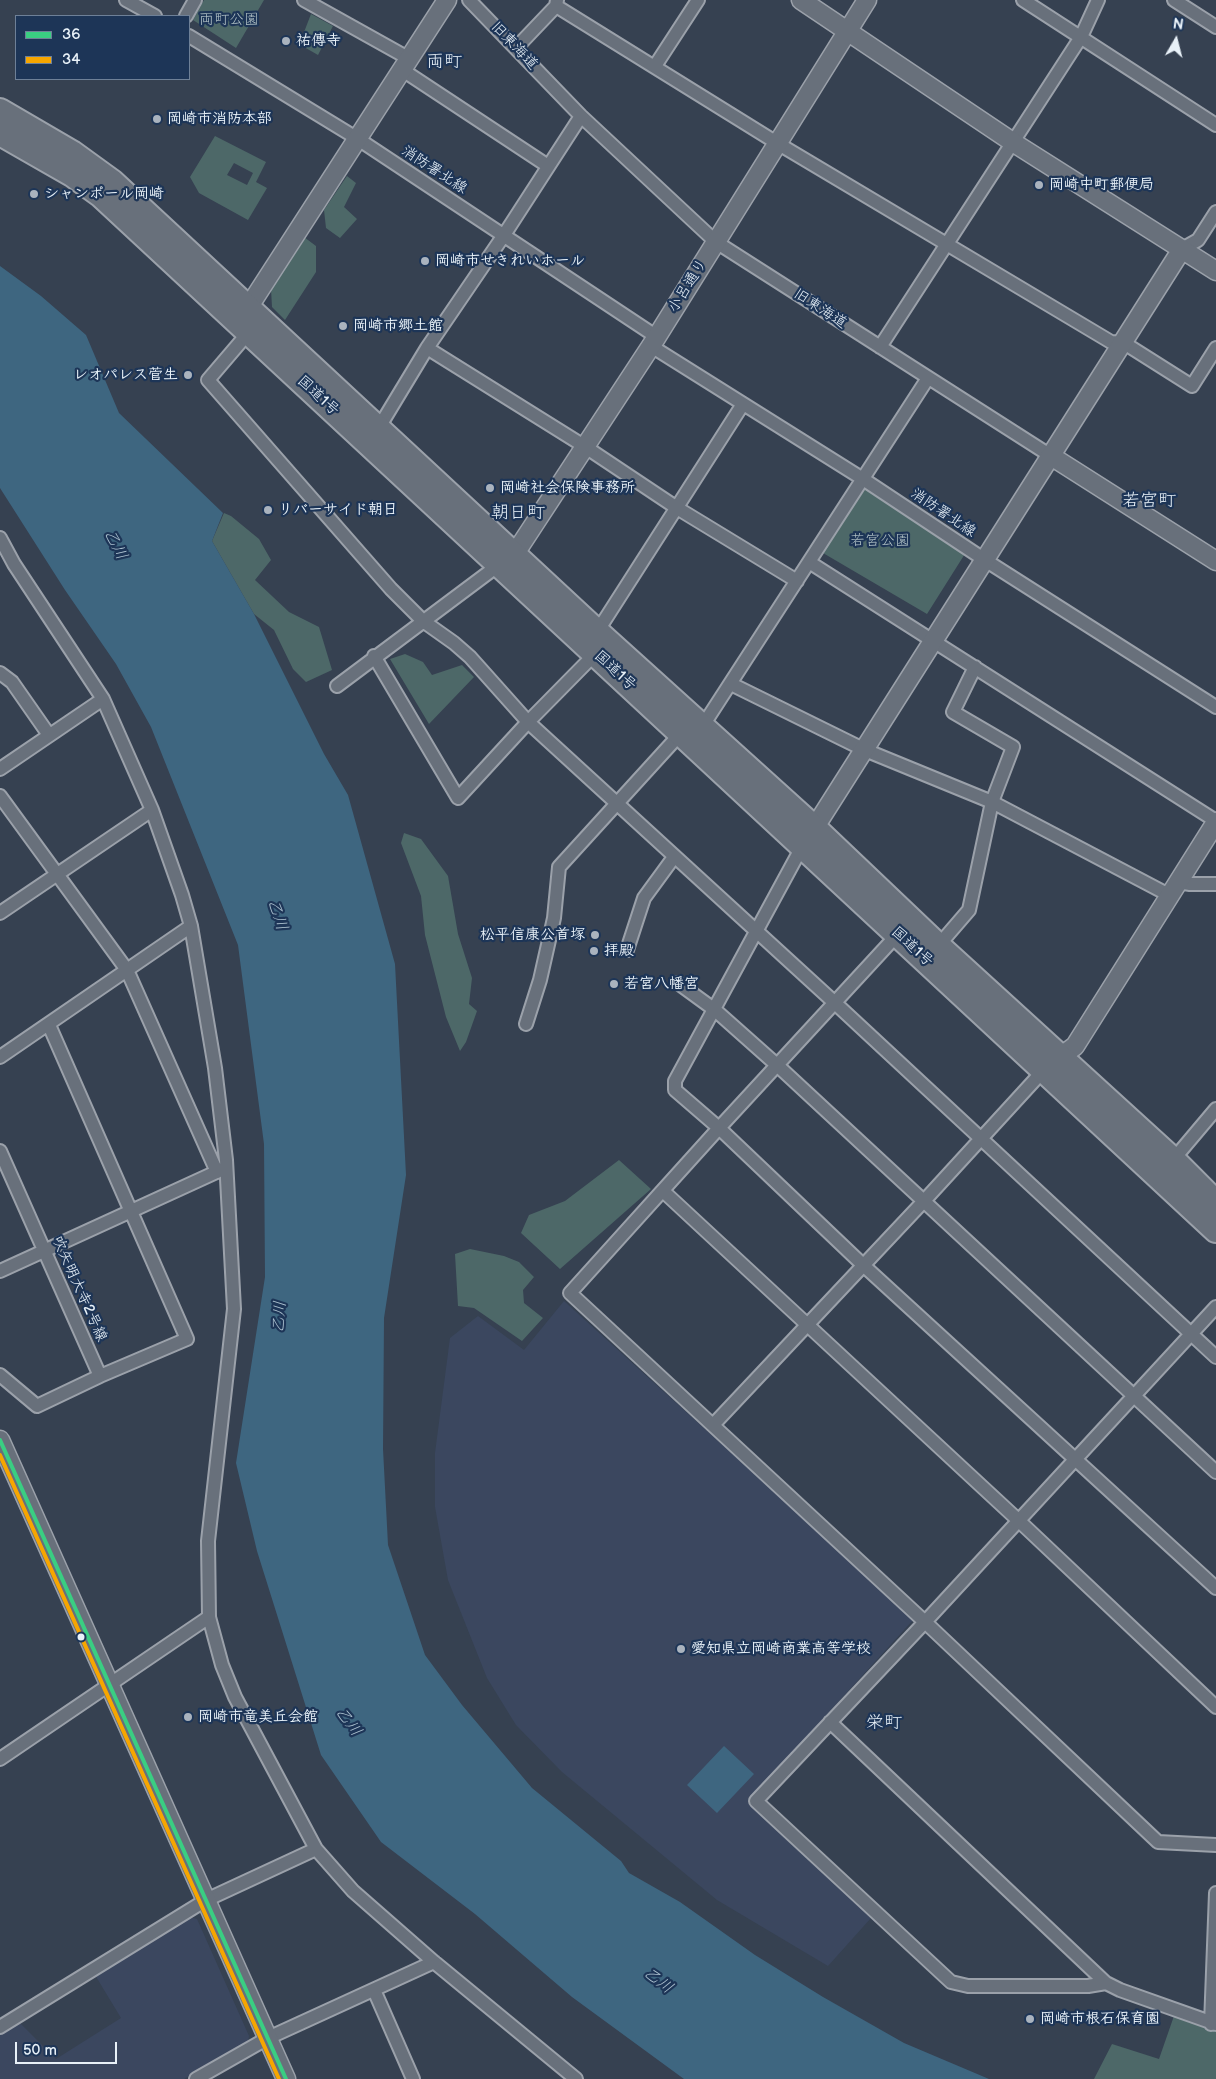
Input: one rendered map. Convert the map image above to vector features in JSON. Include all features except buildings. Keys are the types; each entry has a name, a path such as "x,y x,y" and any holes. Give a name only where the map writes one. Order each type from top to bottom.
{"highway":[{"name":"国道1号","path":"0,111 72,153 112,182 378,429 507,559 596,643 809,837 938,946 1216,1230"},
{"name":"国道1号","path":"0,133 72,174 101,196 249,332 507,559"},
{"name":"国道1号","path":"809,837 898,934 1052,1064 1173,1160 1216,1202"}],"street":[{"path":"126,0 153,15"},
{"path":"187,15 195,0"},
{"path":"304,0 405,64 548,166"},
{"path":"248,308 447,0"},
{"name":"旧東海道","path":"469,0 581,116 716,242 1216,561"},
{"path":"655,66 698,0"},
{"path":"801,0 1014,143 1216,271"},
{"name":"小呂通り","path":"507,559 654,342 867,0"},
{"path":"1023,0 1216,125"},
{"path":"880,347 948,245 1081,37 1098,0"},
{"path":"1174,0 1216,26"},
{"path":"516,48 556,3 777,143 1111,342 1124,343 1192,386 1216,348"},
{"name":"消防署北線","path":"190,37 358,139 504,235 743,404 863,479 985,560 1216,707"},
{"path":"378,429 427,348 504,235 581,116"},
{"path":"1216,212 1198,240 1182,249 809,837 675,1081 675,1090 719,1128 864,1265 1216,1588"},
{"path":"249,332 208,380 391,589 423,621 470,657 528,722 835,1003 1216,1357"},
{"path":"427,348 584,446 677,508 797,581"},
{"path":"526,1024 540,980 554,918 559,867 616,803 692,730 731,684 928,378"},
{"path":"374,656 458,798 528,722 596,643 677,508 743,404"},
{"path":"0,538 14,564 103,699 152,810 191,926 214,1059 221,1170 234,1310 208,1541 209,1617 222,1664 235,1698 316,1849 353,1891 434,1962 576,2079"},
{"path":"337,686 374,656 507,559"},
{"path":"0,562 14,564"},
{"path":"713,1425 923,1202 980,1138 1052,1064 1074,1046 1216,821 810,562"},
{"path":"938,946 969,910 992,802 1013,747 953,712 975,667"},
{"path":"0,673 12,682 49,735"},
{"path":"731,684 865,750 992,802 1173,889 1190,884 1216,884"},
{"path":"0,769 103,699"},
{"path":"0,796 127,970 221,1170"},
{"path":"0,913 152,810"},
{"path":"627,950 644,898 674,857"},
{"path":"0,1057 191,926"},
{"path":"898,934 570,1293 925,1622 1158,1842 1216,1845"},
{"path":"678,983 715,1010 778,1066 1216,1472"},
{"path":"0,1375 37,1406 100,1376 187,1339 49,1025"},
{"path":"1173,1160 1216,1109"},
{"name":"吹矢明大寺2号線","path":"0,1150 100,1376"},
{"path":"0,1271 221,1170"},
{"path":"662,1191 1018,1520 1216,1707"},
{"path":"1106,1983 1088,1986 968,1986 951,1982 756,1801 925,1622 1216,1307"},
{"path":"0,1440 286,2079"},
{"path":"0,1759 209,1617"},
{"path":"830,1722 1106,1983 1120,1990 1213,2024 1216,1893"},
{"path":"0,2027 206,1900 316,1849"},
{"path":"196,2079 268,2038 434,1962"},
{"path":"374,1990 413,2079"}],"shaded area":[{"name":"愛知県立岡崎商業高等学校","path":"564,1301 914,1619 749,1800 871,1918 828,1966 717,1900 562,1772 516,1725 487,1678 448,1580 435,1507 435,1453 450,1338 478,1316 524,1350"},
{"path":"190,1917 197,1919 249,2036 248,2042 184,2079 0,2079 0,2034 19,2022 56,2059 121,2018 95,1975"}],"green space":[{"name":"両町公園","path":"204,0 264,0 236,48 193,20"},
{"path":"311,14 333,26 318,55 304,47 301,40"},
{"path":"215,136 266,162 256,182 267,188 248,220 199,193 190,177","holes":["234,163 253,173 247,185 227,175"]},
{"path":"347,176 356,183 344,207 357,219 340,238 326,228 324,210"},
{"path":"304,237 316,246 316,272 285,320 272,307 271,289"},
{"name":"若宮公園","path":"863,486 968,549 927,614 823,553"},
{"path":"224,513 231,516 259,539 271,560 255,580 289,612 319,627 332,670 306,682 293,669 274,630 254,614 212,541"},
{"path":"405,654 423,662 432,675 462,665 474,677 429,724 390,659"},
{"path":"404,833 421,839 448,876 458,934 472,978 469,1004 477,1011 466,1042 460,1051 446,1017 425,935 421,896 401,843"},
{"path":"619,1160 651,1189 560,1269 521,1233 529,1215 565,1201"},
{"path":"470,1249 504,1256 519,1262 534,1277 523,1290 524,1303 543,1318 522,1341 474,1308 458,1306 455,1254"},
{"path":"1175,2013 1216,2028 1216,2079 1094,2079 1112,2044 1159,2059"}],"water":[{"name":"乙川","path":"0,266 41,296 86,335 119,413 223,513 212,541 254,614 324,754 348,795 395,964 406,1175 384,1318 383,1449 388,1545 425,1655 462,1705 532,1788 621,1861 629,1873 680,1902 755,1955 823,1997 904,2043 989,2079 684,2079 572,1997 475,1914 381,1842 321,1755 257,1551 236,1463 265,1277 264,1144 238,945 151,727 116,664 65,590 0,488"},
{"path":"724,1746 754,1774 717,1813 687,1785"}],"transit line":[{"name":"36","path":"0,1440 286,2079"},
{"name":"34","path":"0,1455 279,2079"}],"place":[{"name":"祐傳寺","path":"286,41"},
{"name":"岡崎市消防本部","path":"157,119"},
{"name":"岡崎中町郵便局","path":"1039,185"},
{"name":"シャンポール岡崎","path":"34,194"},
{"name":"岡崎市せきれいホール","path":"425,261"},
{"name":"岡崎市郷土館","path":"343,326"},
{"name":"レオパレス菅生","path":"188,375"},
{"name":"岡崎社会保険事務所","path":"490,488"},
{"name":"リバーサイド朝日","path":"268,510"},
{"name":"松平信康公首塚","path":"595,935"},
{"name":"拝殿","path":"594,951"},
{"name":"若宮八幡宮","path":"614,984"},
{"name":"愛知県立岡崎商業高等学校","path":"681,1649"},
{"name":"岡崎市竜美丘会館","path":"188,1717"},
{"name":"岡崎市根石保育園","path":"1030,2019"}],"district":[{"name":"両町","path":"444,62"},
{"name":"若宮町","path":"1149,501"},
{"name":"朝日町","path":"518,513"},
{"name":"栄町","path":"884,1723"}]}
